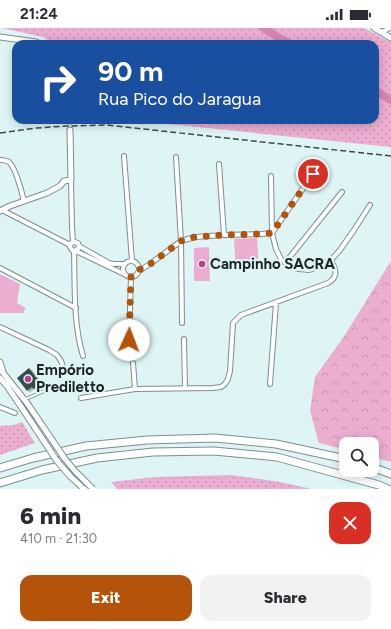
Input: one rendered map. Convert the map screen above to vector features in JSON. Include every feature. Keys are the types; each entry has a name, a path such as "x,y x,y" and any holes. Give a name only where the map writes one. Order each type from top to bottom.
{"highway":[{"path":"0,468 33,458 86,446 146,440 215,438 276,444 339,458"},
{"path":"0,483 42,470 97,458 153,452 214,451 277,458 373,483 388,489"},
{"path":"379,470 391,474"}],"street":[{"path":"374,28 391,38"},
{"path":"381,32 390,28"},
{"path":"0,37 22,40"},
{"path":"70,130 72,227 70,248 75,251 131,277 136,275 139,270 150,264 181,241 195,237 272,233"},
{"path":"124,156 132,261"},
{"path":"176,157 181,241 182,323"},
{"path":"0,160 5,160 10,163 14,169 24,201"},
{"path":"219,164 224,235"},
{"path":"272,233 313,174"},
{"path":"271,176 272,233 277,254 291,267 309,270 331,260 340,250 370,205"},
{"path":"1,210 47,193 60,186 64,181 70,180"},
{"path":"285,263 342,192"},
{"path":"1,210 71,243 76,242 79,246 112,264 125,264 132,261"},
{"path":"79,246 75,251 76,308 79,342 83,356"},
{"path":"81,398 135,389 221,387 228,379 230,371 233,323 241,316 328,283 336,275 336,270 331,260"},
{"path":"132,261 136,263 139,270"},
{"path":"124,274 123,269 125,264"},
{"path":"0,268 76,308"},
{"path":"129,340 131,277"},
{"path":"270,384 276,303"},
{"path":"0,327 57,355 65,372"},
{"path":"184,339 185,388"},
{"path":"0,362 2,371 26,401 65,459 93,489"},
{"path":"133,363 135,389"},
{"path":"0,378 20,405 57,461 84,489"},
{"path":"0,407 15,412"}],"lane":[{"path":"26,401 44,390"}],"green space":[{"path":"2,28 364,28 391,42 391,147 168,124 379,124 379,40 48,40 43,37"},
{"path":"257,238 259,269 236,270 234,239"},
{"name":"Campinho SACRA","path":"209,247 210,281 194,281 194,248"},
{"path":"391,261 391,462 379,459 379,437 339,437 339,448 319,443 310,411 315,377 343,338"},
{"path":"0,274 20,284 17,303 26,308 23,313 0,313"},
{"path":"22,422 35,443 0,455 0,426 14,425"},
{"path":"232,475 280,482 312,489 117,489 111,482 155,477"}],"building":[{"path":"29,368 39,381 40,386 33,389 32,387 27,391 17,378"}],"waterway":[{"path":"263,28 283,40"},
{"path":"379,93 391,100"}],"tunnel":[{"path":"69,124 70,130"}],"railway":[{"path":"0,133 36,128 107,125 391,156"}],"place":[{"name":"Campinho SACRA","path":"202,264"},
{"name":"Empório Prediletto","path":"28,379"}],"route":[{"path":"129,340 131,277 134,277 139,270 150,264 181,241 195,237 272,233 313,174"}]}
